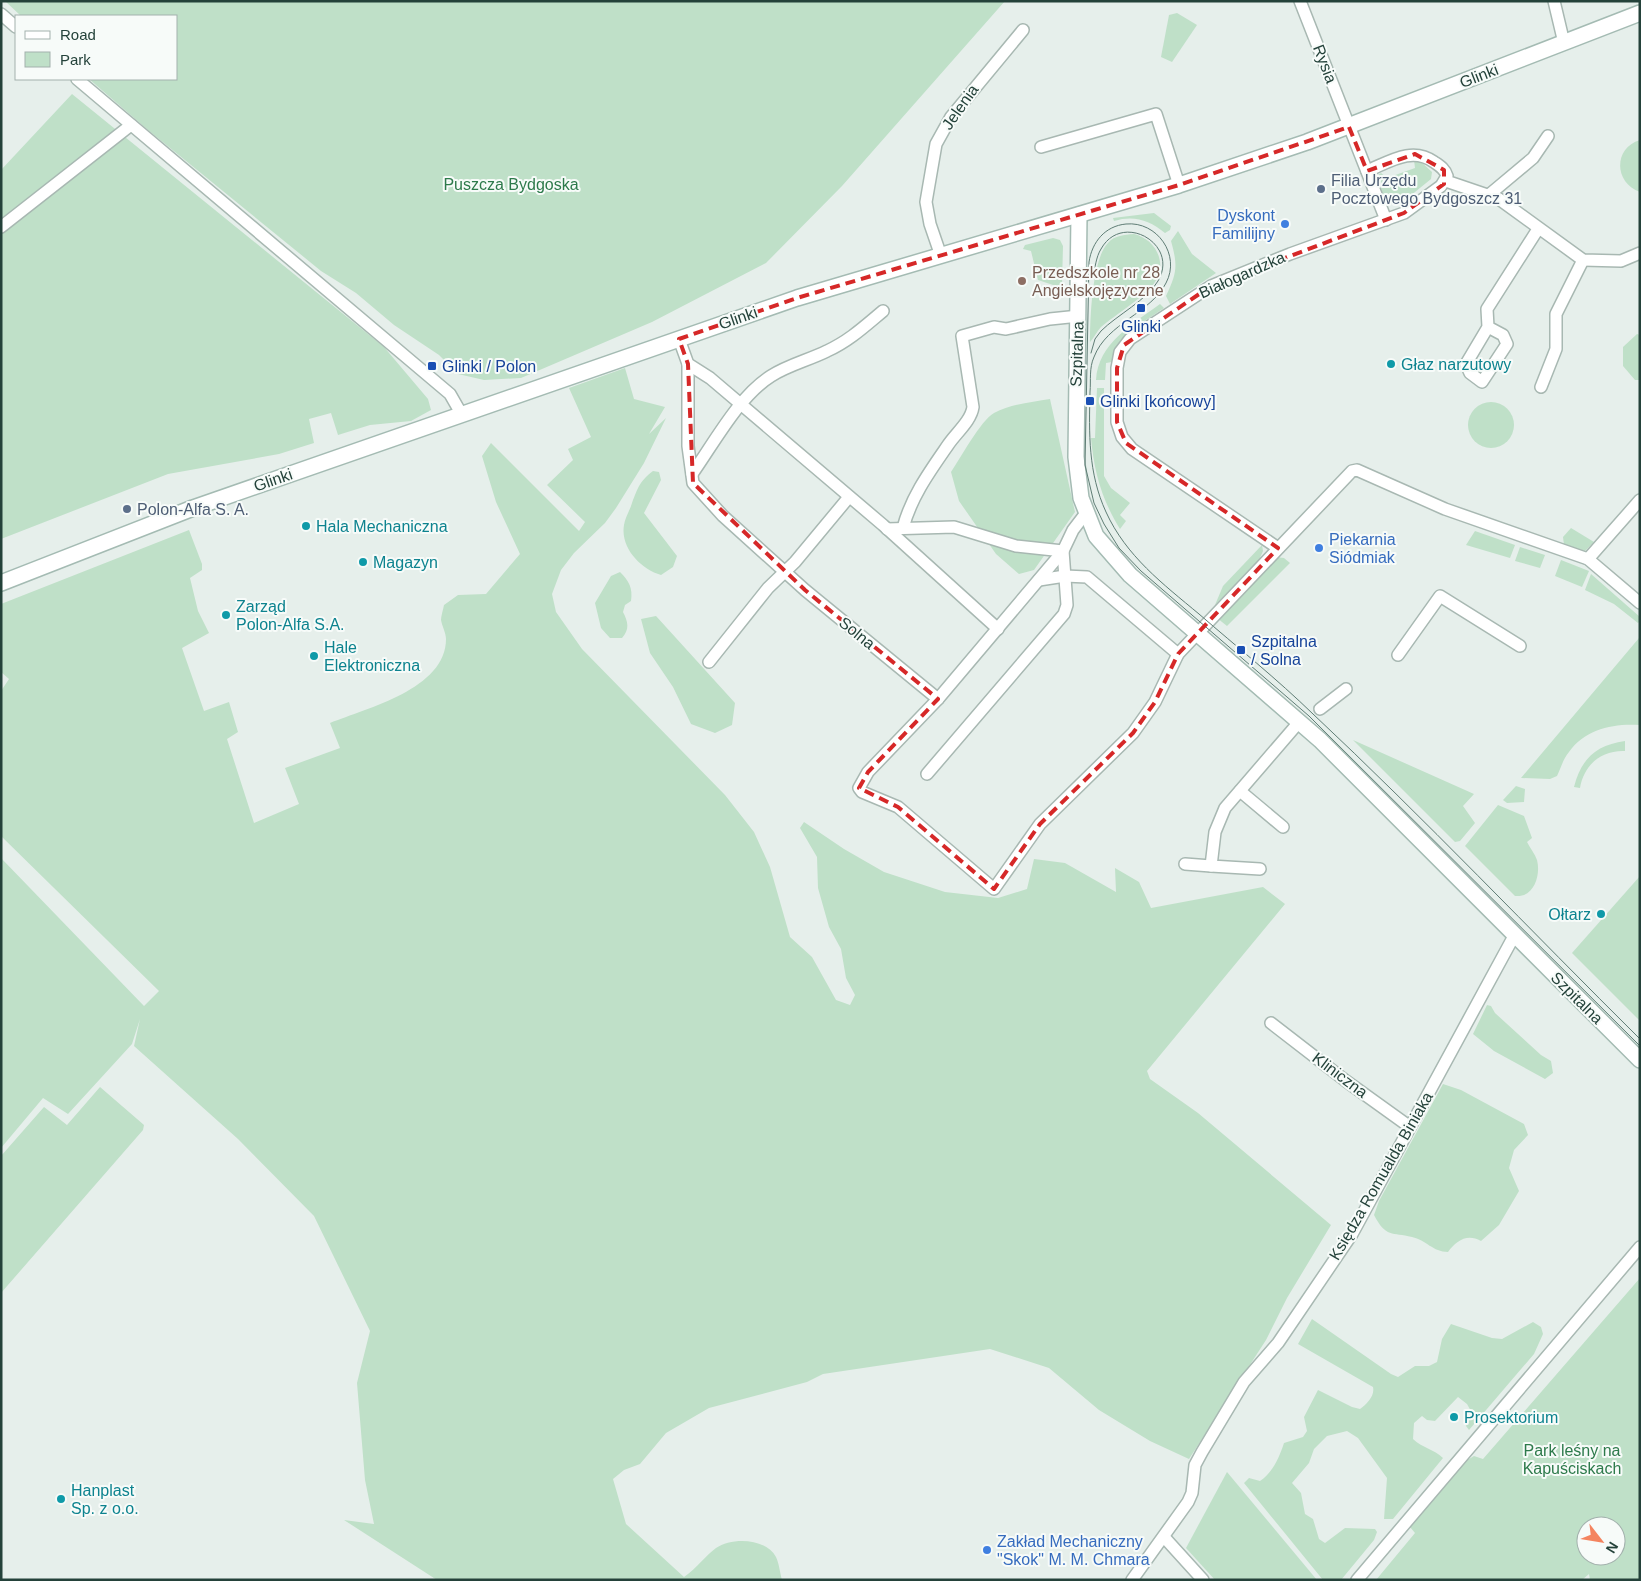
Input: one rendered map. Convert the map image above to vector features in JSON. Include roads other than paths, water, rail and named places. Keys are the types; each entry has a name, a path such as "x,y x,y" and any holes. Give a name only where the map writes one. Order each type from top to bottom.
{"street":[{"name":"Rysia","path":"1300,1 1349,127"},
{"path":"1554,1 1564,43"},
{"name":"Glinki","path":"1,583 193,508 797,298 1179,185 1349,127 1640,13"},
{"path":"1,14 15,26"},
{"name":"Jelenia","path":"941,256 930,224 926,202 936,144 951,117 1023,30"},
{"path":"79,80 450,394 462,415"},
{"path":"1041,147 1156,114 1179,185"},
{"path":"1,227 131,125"},
{"path":"1349,127 1386,220"},
{"path":"1490,194 1533,158 1548,136"},
{"path":"1367,171 1410,154 1420,154 1444,170 1446,181 1490,194 1583,260 1621,261 1640,253"},
{"name":"Białogardzka","path":"1278,548 1132,449 1126,443 1117,422 1117,368 1120,352 1130,339 1211,286 1290,254 1386,220 1410,209 1446,181"},
{"name":"Szpitalna","path":"1079,215 1075,432 1078,484 1086,513 1096,536 1109,553 1197,633 1300,721 1640,1060"},
{"path":"1488,327 1487,309 1538,229"},
{"path":"1541,387 1556,349 1556,314 1583,260"},
{"path":"692,474 741,404 756,387 770,376 827,352 850,338 883,311"},
{"path":"903,528 922,482 962,425 972,417 973,407 962,336 994,327 1006,329 1050,319 1078,316"},
{"name":"Solna","path":"679,339 688,364 688,446 693,483 708,500 784,571 938,699"},
{"path":"688,364 710,378 741,404 887,529 998,629"},
{"path":"1086,513 1073,530 1063,551 938,699 868,772 859,788 862,792 898,807 994,889 1040,824 1133,733 1155,702 1178,654 1339,482 1356,470 1445,509 1588,559 1640,604"},
{"path":"709,662 768,588 795,562 849,497"},
{"path":"1588,559 1640,500"},
{"path":"887,529 954,527 1016,546 1063,551"},
{"path":"927,774 1064,614 1067,605 1063,551"},
{"path":"1039,580 1065,576 1087,577 1178,654"},
{"path":"1398,655 1440,596 1520,646"},
{"path":"1320,709 1346,689"},
{"path":"1211,866 1215,832 1220,818 1240,791 1300,721"},
{"path":"1240,791 1283,827"},
{"path":"1185,864 1260,869"},
{"name":"Księdza Romualda Biniaka","path":"1164,1536 1190,1498 1195,1465 1244,1382 1278,1343 1352,1234 1514,936"},
{"name":"Kliniczna","path":"1271,1022 1346,1081 1410,1126"},
{"path":"1357,1580 1640,1247"},
{"path":"1132,1580 1164,1536 1203,1580"}],"tram line":[{"path":"1640,1039 1355,754 1257,663 1146,568 1114,528 1100,497 1093,468 1090,423 1091,365 1100,345 1109,335 1159,293 1166,283 1170,272 1170,262 1168,251 1163,242 1147,228 1126,224 1112,228 1096,242 1089,262 1085,465 1094,503 1119,548 1141,571 1309,716 1640,1046"},
{"path":"1091,353 1095,339 1101,331 1147,295 1153,288 1158,281 1163,267 1161,255 1155,245 1146,237 1134,233 1122,233 1110,238 1101,249 1093,278"}],"place":[{"name":"Filia Urzędu Pocztowego Bydgoszcz 31","path":"1321,189"},
{"name":"Dyskont Familijny","path":"1285,224"},
{"name":"Przedszkole nr 28 Angielskojęzyczne","path":"1022,281"},
{"name":"Glinki","path":"1141,308"},
{"name":"Głaz narzutowy","path":"1391,364"},
{"name":"Glinki / Polon","path":"432,366"},
{"name":"Glinki [końcowy]","path":"1090,401"},
{"name":"Polon-Alfa S. A.","path":"127,509"},
{"name":"Hala Mechaniczna","path":"306,526"},
{"name":"Piekarnia Siódmiak","path":"1319,548"},
{"name":"Magazyn","path":"363,562"},
{"name":"Zarząd Polon-Alfa S.A.","path":"226,615"},
{"name":"Szpitalna / Solna","path":"1241,650"},
{"name":"Hale Elektroniczna","path":"314,656"},
{"name":"Ołtarz","path":"1601,914"},
{"name":"Prosektorium","path":"1454,1417"},
{"name":"Hanplast Sp. z o.o.","path":"61,1499"},
{"name":"Zakład Mechaniczny \"Skok\" M. M. Chmara","path":"987,1550"}],"park label":[{"name":"Puszcza Bydgoska","path":"511,184"},
{"name":"Park leśny na Kapuściskach","path":"1572,1459"}]}
